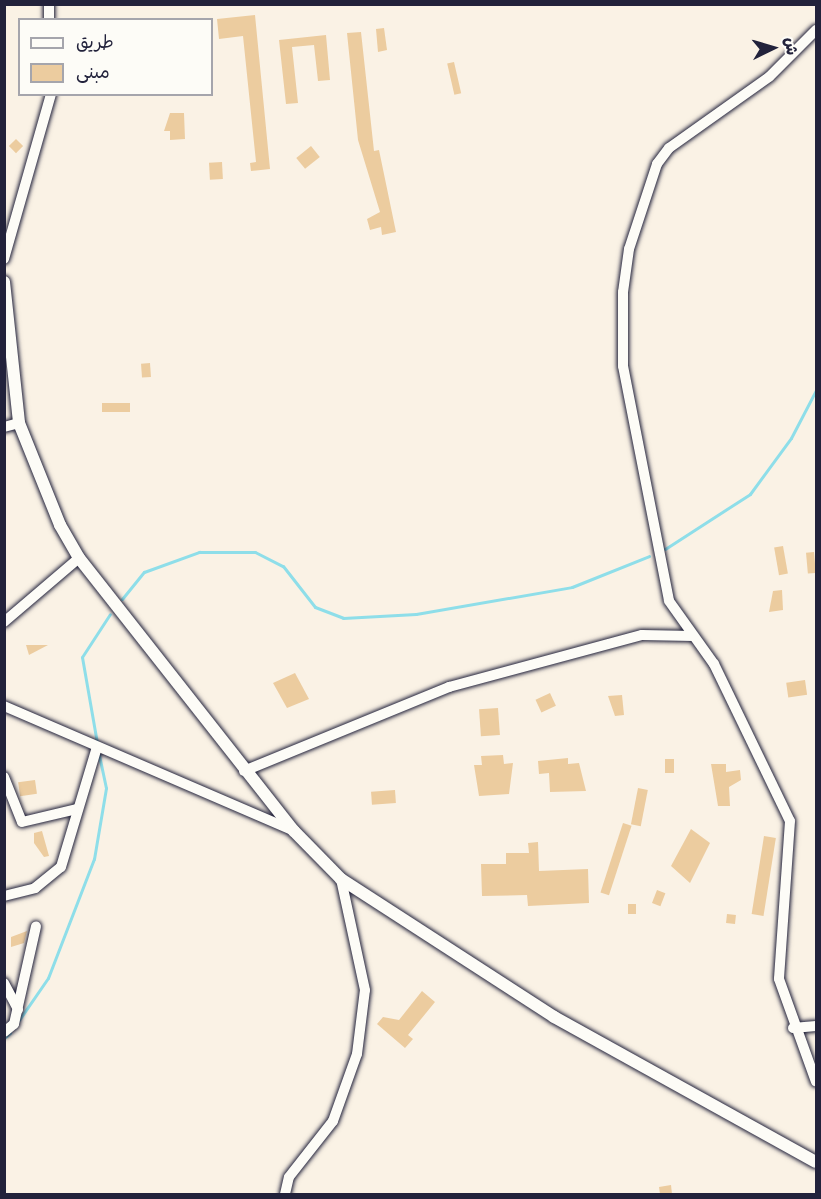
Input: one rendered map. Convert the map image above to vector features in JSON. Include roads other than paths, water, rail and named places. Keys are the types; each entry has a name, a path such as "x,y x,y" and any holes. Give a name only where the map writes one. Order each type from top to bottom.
{"street":[{"path":"816,30 769,77 669,148 644,190 629,249 623,292 626,394 669,601 714,664 790,821 779,979 793,1028 816,1082"},
{"path":"4,259 50,96"},
{"path":"4,282 7,334 19,423 79,558 244,771 294,831 341,879 554,1017 816,1162"},
{"path":"4,428 19,423"},
{"path":"4,622 79,558"},
{"path":"244,771 449,687 642,636 693,636"},
{"path":"4,706 294,831"},
{"path":"4,896 35,888 57,872 97,747"},
{"path":"4,777 22,822 77,809"},
{"path":"285,1194 290,1177 333,1121 357,1054 365,990 341,879"},
{"path":"4,1032 18,1009 36,926"},
{"path":"4,983 18,1009"},
{"path":"793,1028 816,1026"}],"waterway":[{"path":"665,549 750,494 791,438 816,390"},
{"path":"122,599 144,572 199,552 255,552 283,566 315,607 343,618 416,614 572,587 649,556"},
{"path":"97,743 82,657 110,614"},
{"path":"19,1020 48,978 94,859 106,788 99,755"},
{"path":"4,1038 10,1033"}]}
